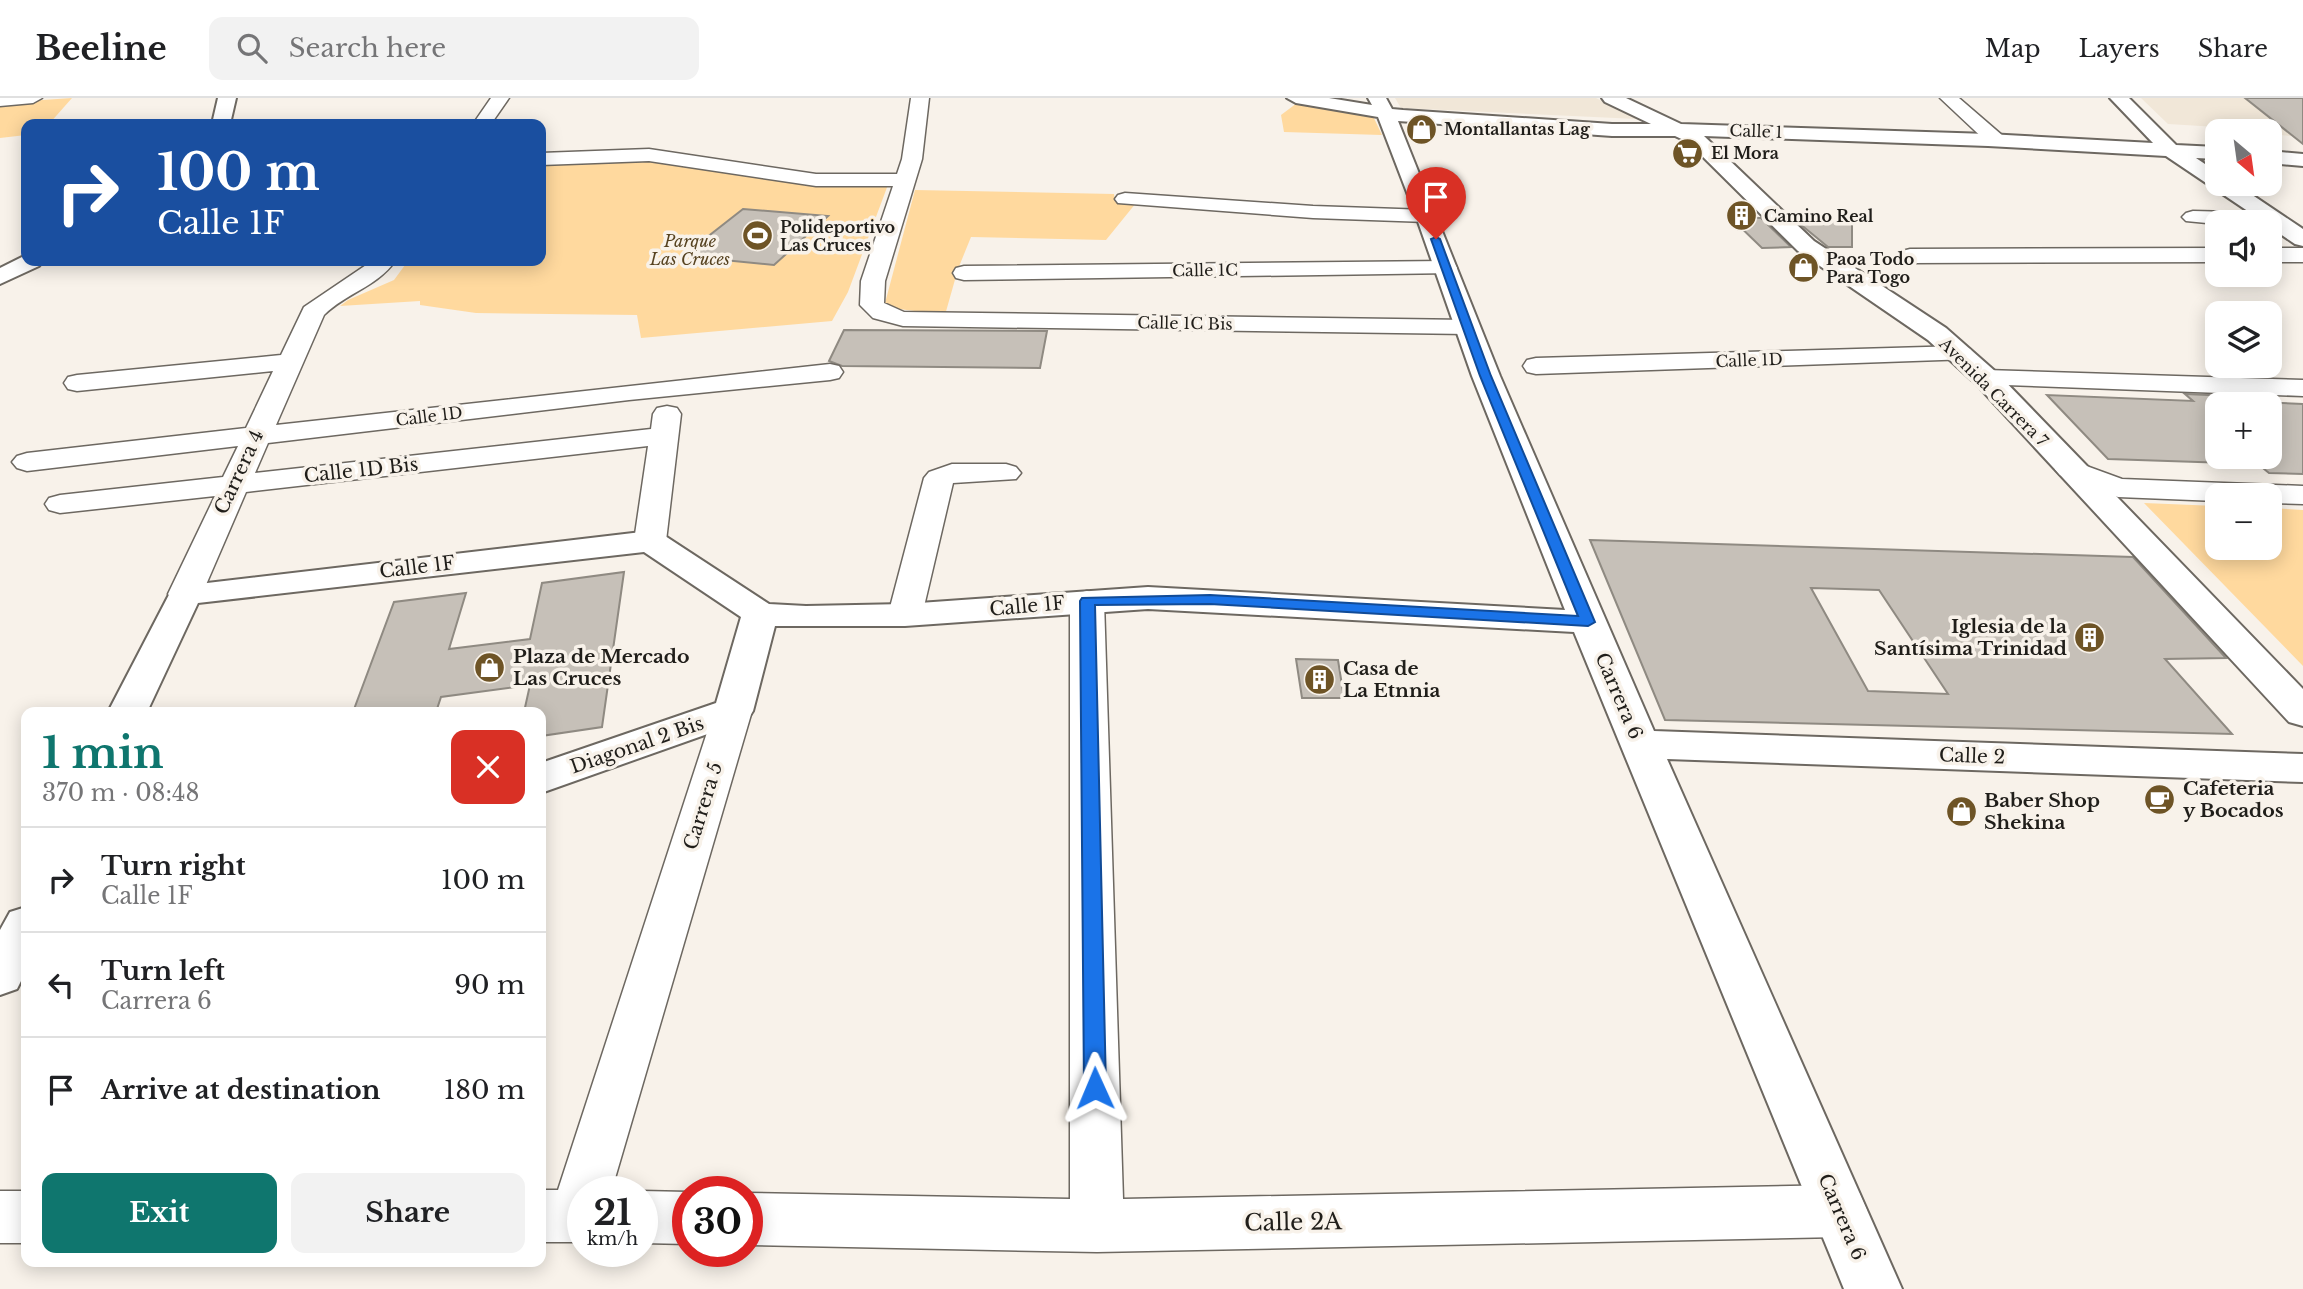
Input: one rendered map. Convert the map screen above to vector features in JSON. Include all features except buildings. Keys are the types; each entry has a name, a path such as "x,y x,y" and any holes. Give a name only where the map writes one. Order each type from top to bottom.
{"street":[{"path":"0,101 33,98"},
{"path":"222,119 227,98"},
{"path":"485,119 500,98"},
{"path":"546,159 649,155 783,177 905,180 912,159 920,98"},
{"name":"Calle 1","path":"1296,98 1381,105 1426,118 1612,130 1996,140 2205,152"},
{"name":"Avenida Carrera 7","path":"1611,98 1679,130 1706,147 1806,246 1937,334 1961,354 2070,469 2109,494 2303,713"},
{"path":"1950,98 1996,140"},
{"path":"2119,98 2169,149 2205,173"},
{"name":"Carrera 6","path":"1381,105 1588,622 1873,1289"},
{"path":"2282,158 2303,160"},
{"path":"862,180 912,159"},
{"name":"Calle 1C Bis","path":"905,180 873,281 872,305 882,313 903,319 1468,327"},
{"path":"2239,196 2260,210"},
{"path":"1125,199 1313,212 1427,216"},
{"path":"2205,217 2193,217 2205,224"},
{"path":"2282,225 2303,239"},
{"path":"1910,256 2205,255"},
{"path":"2282,255 2303,255"},
{"path":"0,277 21,266"},
{"name":"Carrera 4","path":"130,707 310,318 319,306 334,294 369,277 379,266"},
{"name":"Calle 1C","path":"964,273 1446,268"},
{"name":"Calle 1D","path":"1536,366 1961,354"},
{"path":"77,383 290,362"},
{"name":"Calle 1D","path":"27,461 254,438 674,386 830,372"},
{"path":"1986,378 2303,388"},
{"path":"674,386 663,436 650,541 760,614"},
{"name":"Calle 1D Bis","path":"60,504 663,436"},
{"path":"905,615 939,478 952,473 1006,473"},
{"path":"2109,494 2303,495"},
{"name":"Calle 1F","path":"184,594 650,541"},
{"name":"Calle 1F","path":"760,614 806,617 905,615 1087,601 1210,600 1588,622"},
{"path":"1087,601 1097,1226"},
{"name":"Carrera 5","path":"583,1176 733,711 760,614"},
{"name":"Diagonal 2 Bis","path":"546,776 733,711"},
{"name":"Calle 2","path":"1640,744 2303,768"},
{"name":"Calle 2A","path":"763,1219 1097,1226 1840,1211"},
{"path":"0,1217 21,1217"}],"shaded area":[{"path":"1395,98 1596,98 1637,119 1401,108"},
{"path":"2141,98 2303,98 2303,137 2282,135 2282,119 2205,119 2205,126 2168,124"}],"green space":[{"path":"72,98 53,119 21,119 21,136 0,138 0,103"},
{"path":"1297,103 1372,114 1382,135 1284,132 1281,115"},
{"name":"Parque Las Cruces","path":"637,159 786,182 889,182 848,292 832,321 641,338 637,315 476,313 420,305 420,301 340,306 394,280 404,266 546,266 546,164"},
{"path":"915,190 1114,194 1115,202 1136,203 1106,240 971,237 958,269 945,315 884,307"},
{"path":"2144,503 2205,506 2205,560 2282,560 2282,509 2303,510 2303,666"}],"place":[{"name":"Montallantas Lag","path":"1421,129"},
{"name":"El Mora","path":"1688,153"},
{"name":"Camino Real","path":"1741,216"},
{"name":"Polideportivo Las Cruces","path":"757,236"},
{"name":"Paoa Todo Para Togo","path":"1803,268"},
{"name":"Iglesia de la Santísima Trinidad","path":"2090,637"},
{"name":"Plaza de Mercado Las Cruces","path":"490,667"},
{"name":"Casa de La Etnnia","path":"1320,679"},
{"name":"Cafeteria y Bocados","path":"2160,799"},
{"name":"Baber Shop Shekina","path":"1961,811"}],"route":[{"path":"1095,1088 1087,601 1148,598 1210,600 1588,622 1486,376 1436,239"}]}
